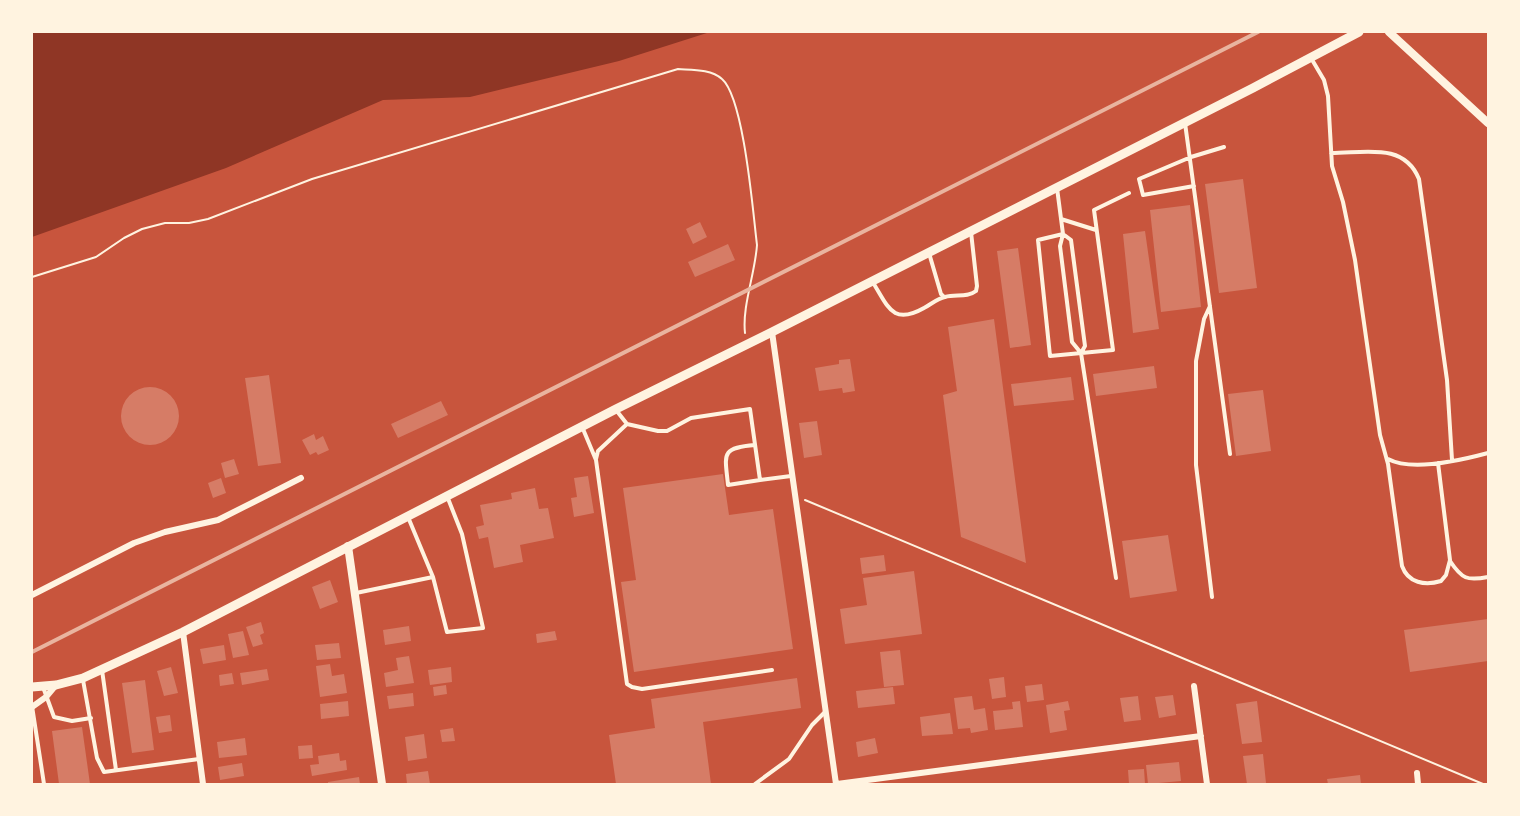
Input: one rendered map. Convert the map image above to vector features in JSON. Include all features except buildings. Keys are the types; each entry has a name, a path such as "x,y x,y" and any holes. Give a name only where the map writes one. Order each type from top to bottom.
{"main road":[{"path":"32,687 56,685 83,678 183,632 616,409 747,345 1359,32"}],"street":[{"path":"1389,32 1488,123"},
{"path":"772,332 837,784 1201,736"},
{"path":"32,595 134,543 165,532 218,520 301,478"},
{"path":"348,546 382,784"},
{"path":"183,632 203,784"},
{"path":"32,706 46,697 56,685"},
{"path":"1194,686 1207,784"},
{"path":"1417,773 1418,784"}],"lane":[{"path":"1311,58 1324,80 1328,96 1332,166 1351,235 1400,556 1404,573 1415,581 1433,584 1441,581 1446,575 1449,560 1438,463"},
{"path":"1185,122 1230,454"},
{"path":"1194,186 1143,195 1139,179 1191,157 1224,147"},
{"path":"1331,153 1396,154 1411,164 1419,179 1447,380 1452,460"},
{"path":"1057,187 1064,234 1060,246 1072,342 1081,353 1116,578"},
{"path":"1064,234 1038,240 1050,356 1113,350 1094,210 1129,193"},
{"path":"1061,219 1096,231"},
{"path":"872,281 894,313 904,316 911,315 944,297 971,295 976,291 970,231"},
{"path":"1064,234 1071,240 1085,346 1081,353"},
{"path":"929,252 941,294 944,297"},
{"path":"1210,305 1204,319 1196,361 1196,465 1212,597"},
{"path":"616,409 627,424 667,431 691,417 750,409 760,480"},
{"path":"596,460 598,451 627,424"},
{"path":"582,427 596,460 627,684 642,689 771,670"},
{"path":"755,445 736,447 728,452 725,459 728,485 791,476"},
{"path":"1387,459 1403,465 1438,463 1488,453"},
{"path":"408,516 433,577 447,632 483,628 462,534 447,496"},
{"path":"1449,560 1461,576 1468,579 1488,577"},
{"path":"355,594 433,577"},
{"path":"101,669 116,770"},
{"path":"83,678 97,758 104,772 199,759"},
{"path":"42,687 54,717 72,721 91,718"},
{"path":"32,706 33,727 44,784"},
{"path":"755,784 789,759 812,725 825,711"}],"path":[{"path":"32,277 96,257 142,229 165,224 189,224 208,219 312,179 678,69 704,71 722,79 732,92 739,114 757,245 744,315 747,345"},
{"path":"794,495 1483,784"}],"shaded area":[{"path":"32,32 710,32 619,61 470,97 383,100 226,168 32,237"}],"railway":[{"path":"32,652 1258,32"}]}
